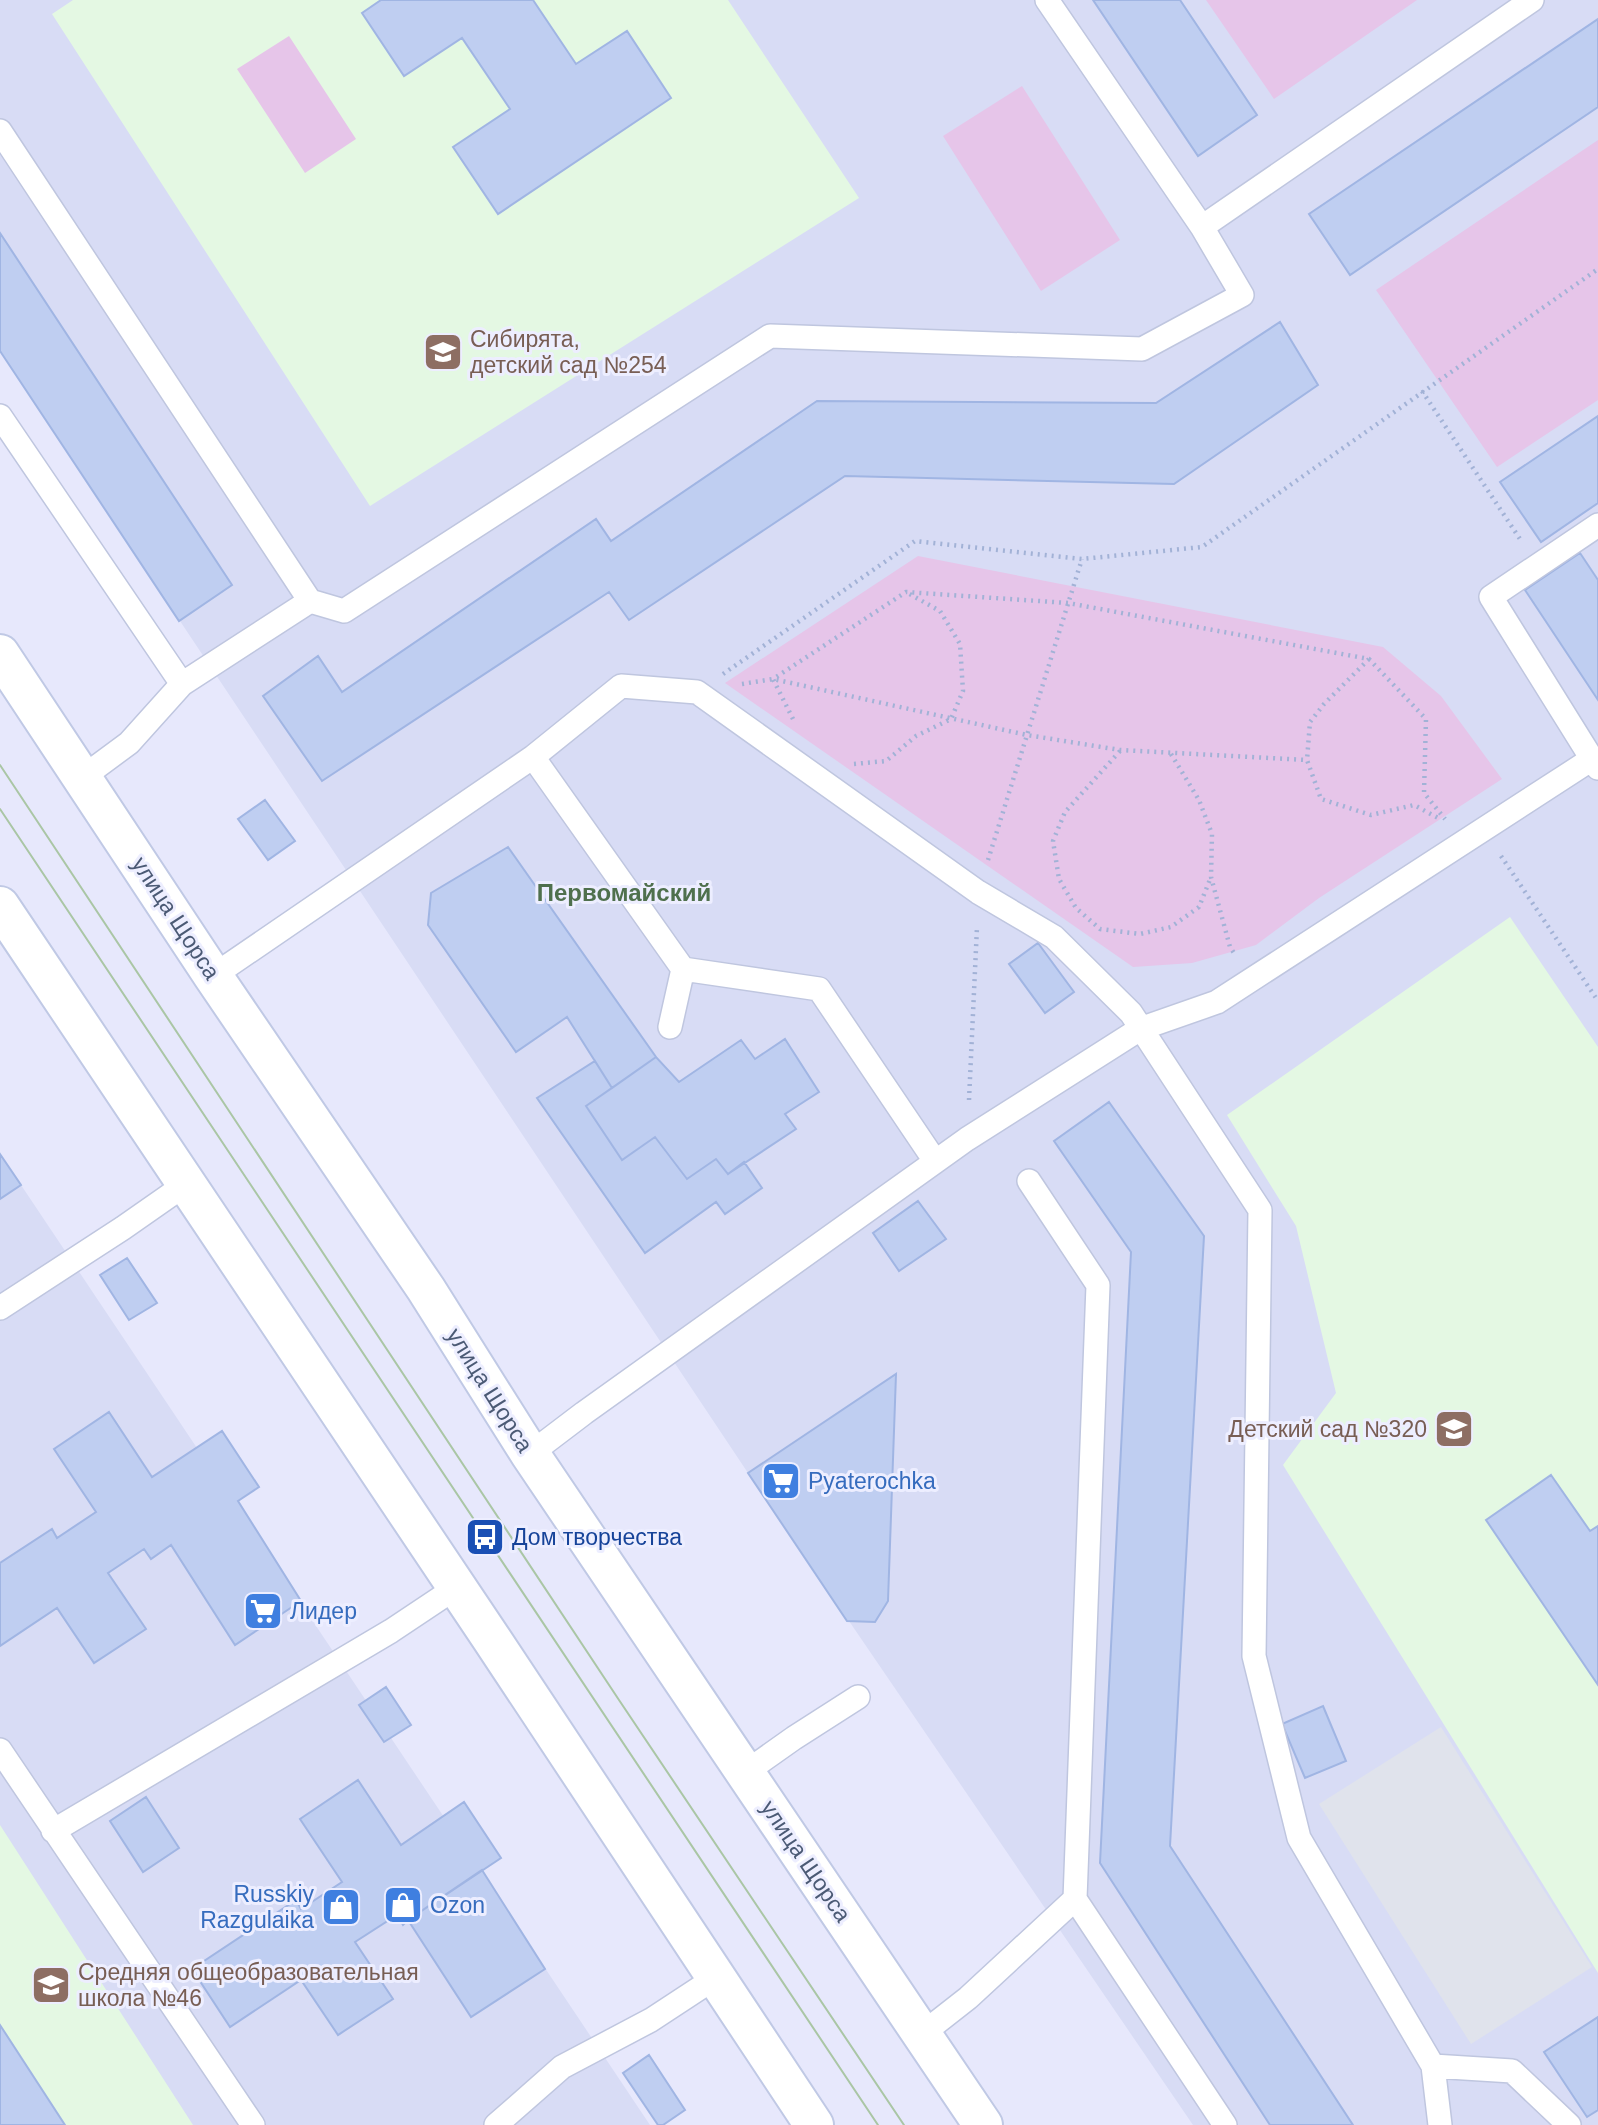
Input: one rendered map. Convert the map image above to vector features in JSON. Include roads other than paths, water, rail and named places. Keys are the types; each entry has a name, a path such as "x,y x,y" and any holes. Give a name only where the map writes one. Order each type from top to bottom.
{"main road":[{"name":"улица Щорса","path":"0,654 213,976 426,1289 530,1454 983,2125"},
{"path":"0,906 814,2125"}],"lane":[{"path":"0,131 310,601 344,611 770,336 1142,348 1242,295 1202,227 1047,0"},
{"path":"1202,227 1532,0"},
{"path":"0,416 182,684"},
{"path":"530,1454 967,1139 1140,1029 1217,1002 1483,829 1595,764 1490,597 1598,524"},
{"path":"83,778 129,743 182,684 310,601"},
{"path":"213,976 533,757 621,686 697,692 978,892 1054,937 1131,1013 1260,1210 1254,1656 1299,1838 1433,2066 1440,2125"},
{"path":"533,757 682,969 819,989 935,1161"},
{"path":"670,1027 682,969"},
{"path":"1029,1181 1098,1285 1074,1899 1225,2125"},
{"path":"0,1308 186,1184"},
{"path":"53,1831 391,1632 457,1587"},
{"path":"746,1772 858,1697"},
{"path":"0,1750 253,2125"},
{"path":"922,2034 968,1998 1074,1899"},
{"path":"496,2125 562,2067 651,2021 715,1978"},
{"path":"1433,2066 1512,2071 1569,2125"}],"tram line":[{"path":"0,765 904,2125"},
{"path":"0,809 878,2125"}],"place":[{"name":"Сибирята, детский сад №254","path":"443,352"},
{"name":"Детский сад №320","path":"1454,1429"},
{"name":"Pyaterochka","path":"781,1481"},
{"name":"Дом творчества","path":"485,1537"},
{"name":"Лидер","path":"263,1611"},
{"name":"Ozon","path":"403,1905"},
{"name":"Russkiy Razgulaika","path":"341,1907"},
{"name":"Средняя общеобразовательная школа №46","path":"51,1985"}],"district":[{"name":"Первомайский","path":"624,892"}]}
